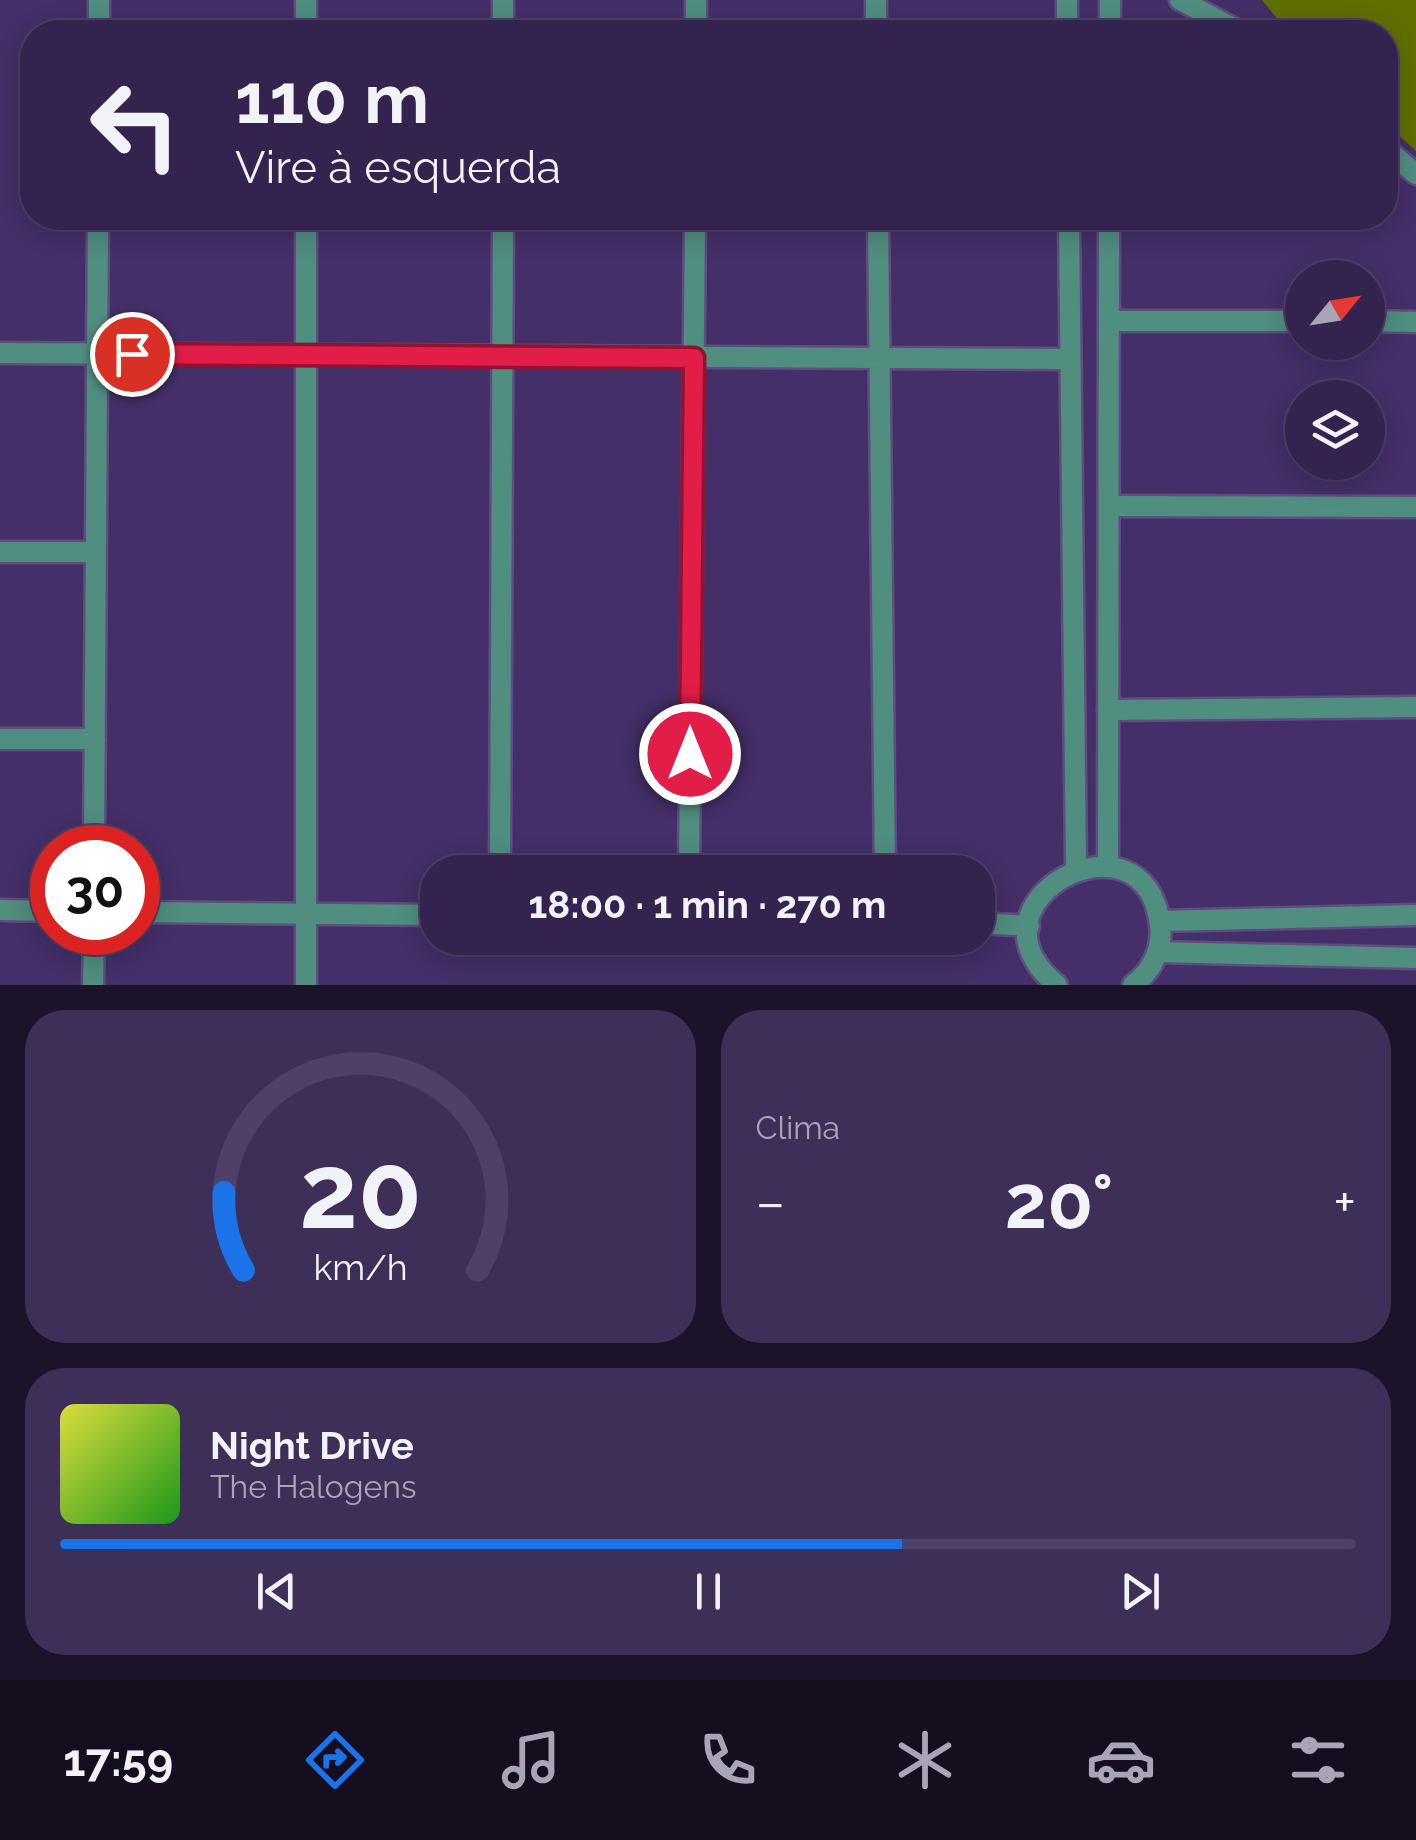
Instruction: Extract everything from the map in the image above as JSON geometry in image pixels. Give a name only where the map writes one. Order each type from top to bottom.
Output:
[{"type":"street","points":[[1180,0],[1219,20]]},
{"type":"street","points":[[94,825],[98,230]]},
{"type":"street","points":[[306,230],[306,985]]},
{"type":"street","points":[[500,855],[503,230]]},
{"type":"street","points":[[690,855],[695,230]]},
{"type":"street","points":[[878,230],[886,855]]},
{"type":"street","points":[[1069,230],[1076,868]]},
{"type":"street","points":[[1108,867],[1110,230]]},
{"type":"street","points":[[1109,320],[1285,321]]},
{"type":"street","points":[[1385,322],[1416,322]]},
{"type":"street","points":[[0,353],[1070,359]]},
{"type":"street","points":[[1109,506],[1416,506]]},
{"type":"street","points":[[0,552],[96,552]]},
{"type":"street","points":[[1108,710],[1416,707]]},
{"type":"street","points":[[0,740],[95,740]]},
{"type":"street","points":[[1055,984],[1034,958],[1032,911],[1049,884],[1076,868],[1108,867],[1123,872],[1147,892],[1160,921],[1158,952],[1133,985]]},
{"type":"street","points":[[0,910],[30,911]]},
{"type":"street","points":[[160,912],[420,915]]},
{"type":"street","points":[[1160,921],[1416,915]]},
{"type":"street","points":[[995,924],[1030,926]]},
{"type":"street","points":[[1158,952],[1416,958]]},
{"type":"street","points":[[94,955],[94,985]]},
{"type":"green space","points":[[1262,0],[1416,0],[1416,151],[1398,135],[1398,20],[1278,20]]},
{"type":"route","points":[[132,354],[694,358],[690,754]]}]
